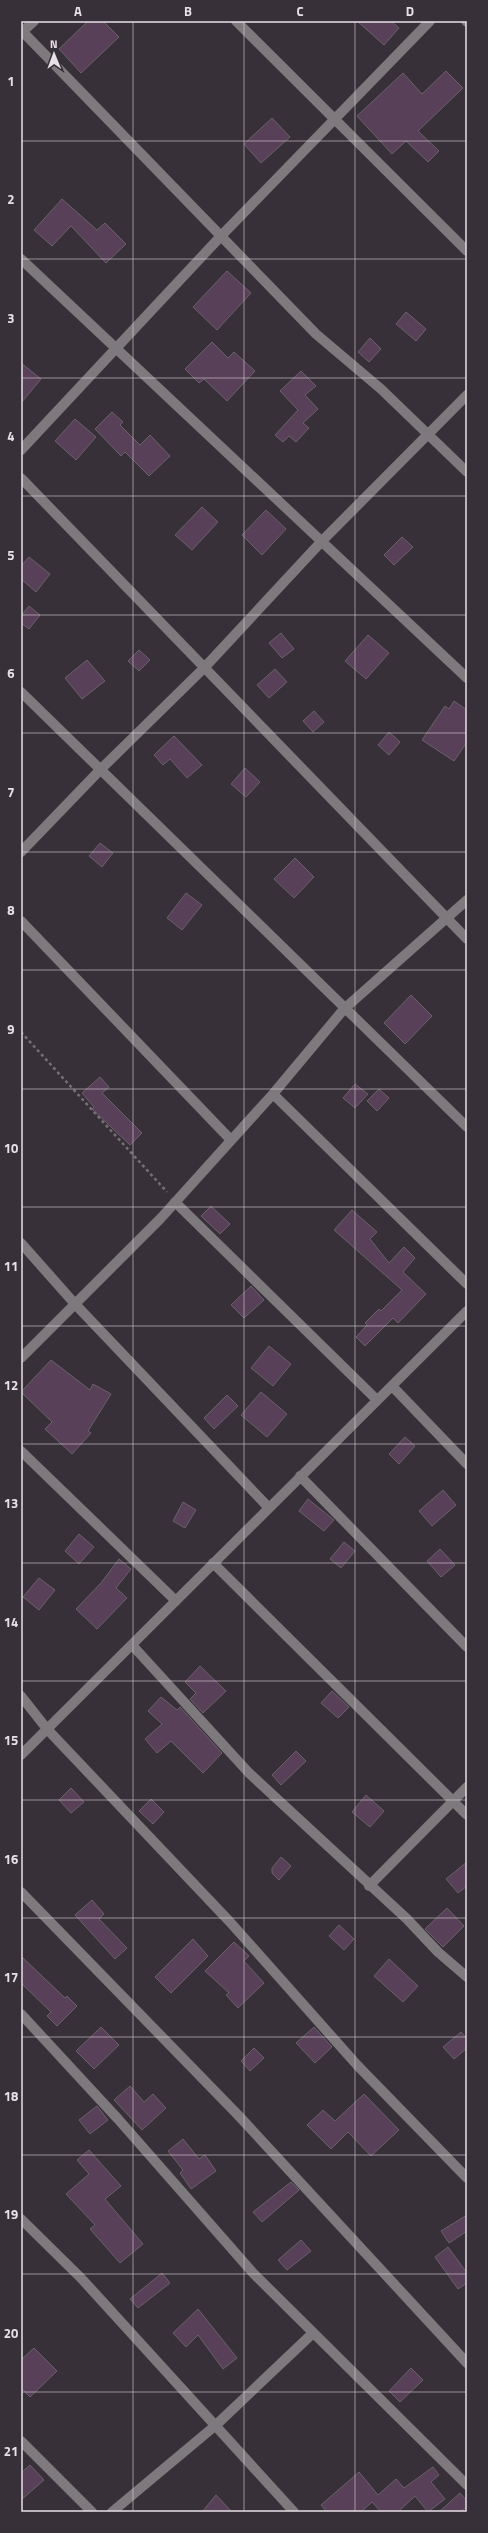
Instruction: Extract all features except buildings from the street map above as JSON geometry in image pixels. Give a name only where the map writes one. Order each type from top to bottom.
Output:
[{"type":"street","points":[[34,21],[22,32],[316,334],[381,389],[467,472]]},
{"type":"street","points":[[236,21],[467,251]]},
{"type":"street","points":[[21,450],[222,236],[430,21]]},
{"type":"street","points":[[21,259],[467,678]]},
{"type":"street","points":[[21,852],[101,769],[204,668],[322,541],[429,435],[467,395]]},
{"type":"street","points":[[21,478],[467,939]]},
{"type":"street","points":[[21,692],[344,1009],[467,1127]]},
{"type":"street","points":[[21,1358],[175,1202],[230,1139],[273,1094],[344,1009],[447,920],[467,900]]},
{"type":"street","points":[[21,921],[230,1139]]},
{"type":"street","points":[[273,1094],[467,1284]]},
{"type":"street","points":[[175,1202],[377,1400]]},
{"type":"street","points":[[21,1243],[75,1304],[269,1508]]},
{"type":"street","points":[[21,1755],[467,1311]]},
{"type":"street","points":[[392,1386],[467,1464]]},
{"type":"street","points":[[21,1451],[176,1601]]},
{"type":"street","points":[[300,1476],[467,1647]]},
{"type":"street","points":[[213,1563],[467,1815]]},
{"type":"street","points":[[132,1645],[250,1773],[369,1886],[407,1919],[438,1952],[467,1977]]},
{"type":"street","points":[[21,1696],[48,1728],[230,1922],[356,2065],[467,2178]]},
{"type":"street","points":[[369,1886],[467,1787]]},
{"type":"street","points":[[21,1892],[238,2115],[467,2363]]},
{"type":"street","points":[[21,2014],[118,2119],[253,2273],[312,2334],[467,2485]]},
{"type":"street","points":[[22,2222],[81,2278],[294,2512]]},
{"type":"street","points":[[112,2512],[216,2425],[312,2334]]},
{"type":"street","points":[[21,2441],[92,2512]]},
{"type":"path","points":[[21,1032],[175,1202]]}]
